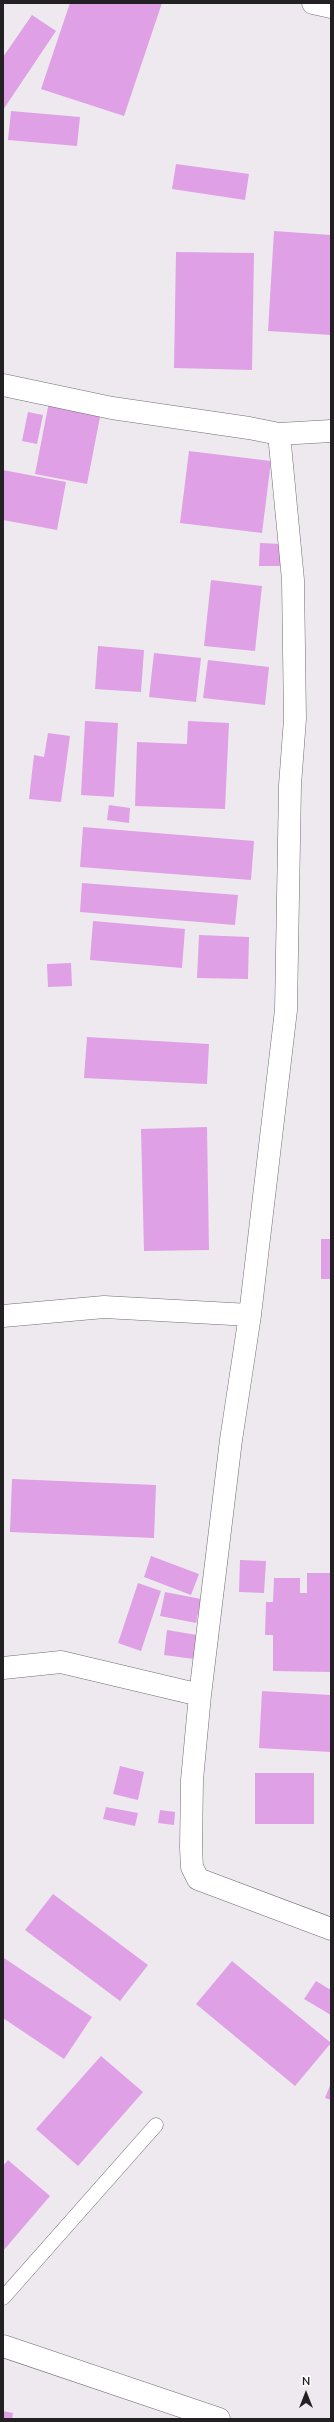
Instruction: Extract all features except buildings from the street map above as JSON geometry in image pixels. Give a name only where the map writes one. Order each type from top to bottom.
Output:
[{"type":"street","points":[[313,3],[331,7]]},
{"type":"street","points":[[3,385],[112,408],[249,428],[279,434],[331,431]]},
{"type":"street","points":[[279,434],[294,596],[294,720],[290,785],[286,1010],[250,1315],[231,1440],[211,1619],[200,1695],[192,1780],[191,1848],[192,1867],[198,1879],[331,1929]]},
{"type":"street","points":[[3,1316],[104,1307],[250,1315]]},
{"type":"street","points":[[3,1668],[61,1662],[200,1695]]},
{"type":"street","points":[[3,2346],[171,2411],[219,2419]]},
{"type":"lane","points":[[3,2298],[156,2125]]}]
